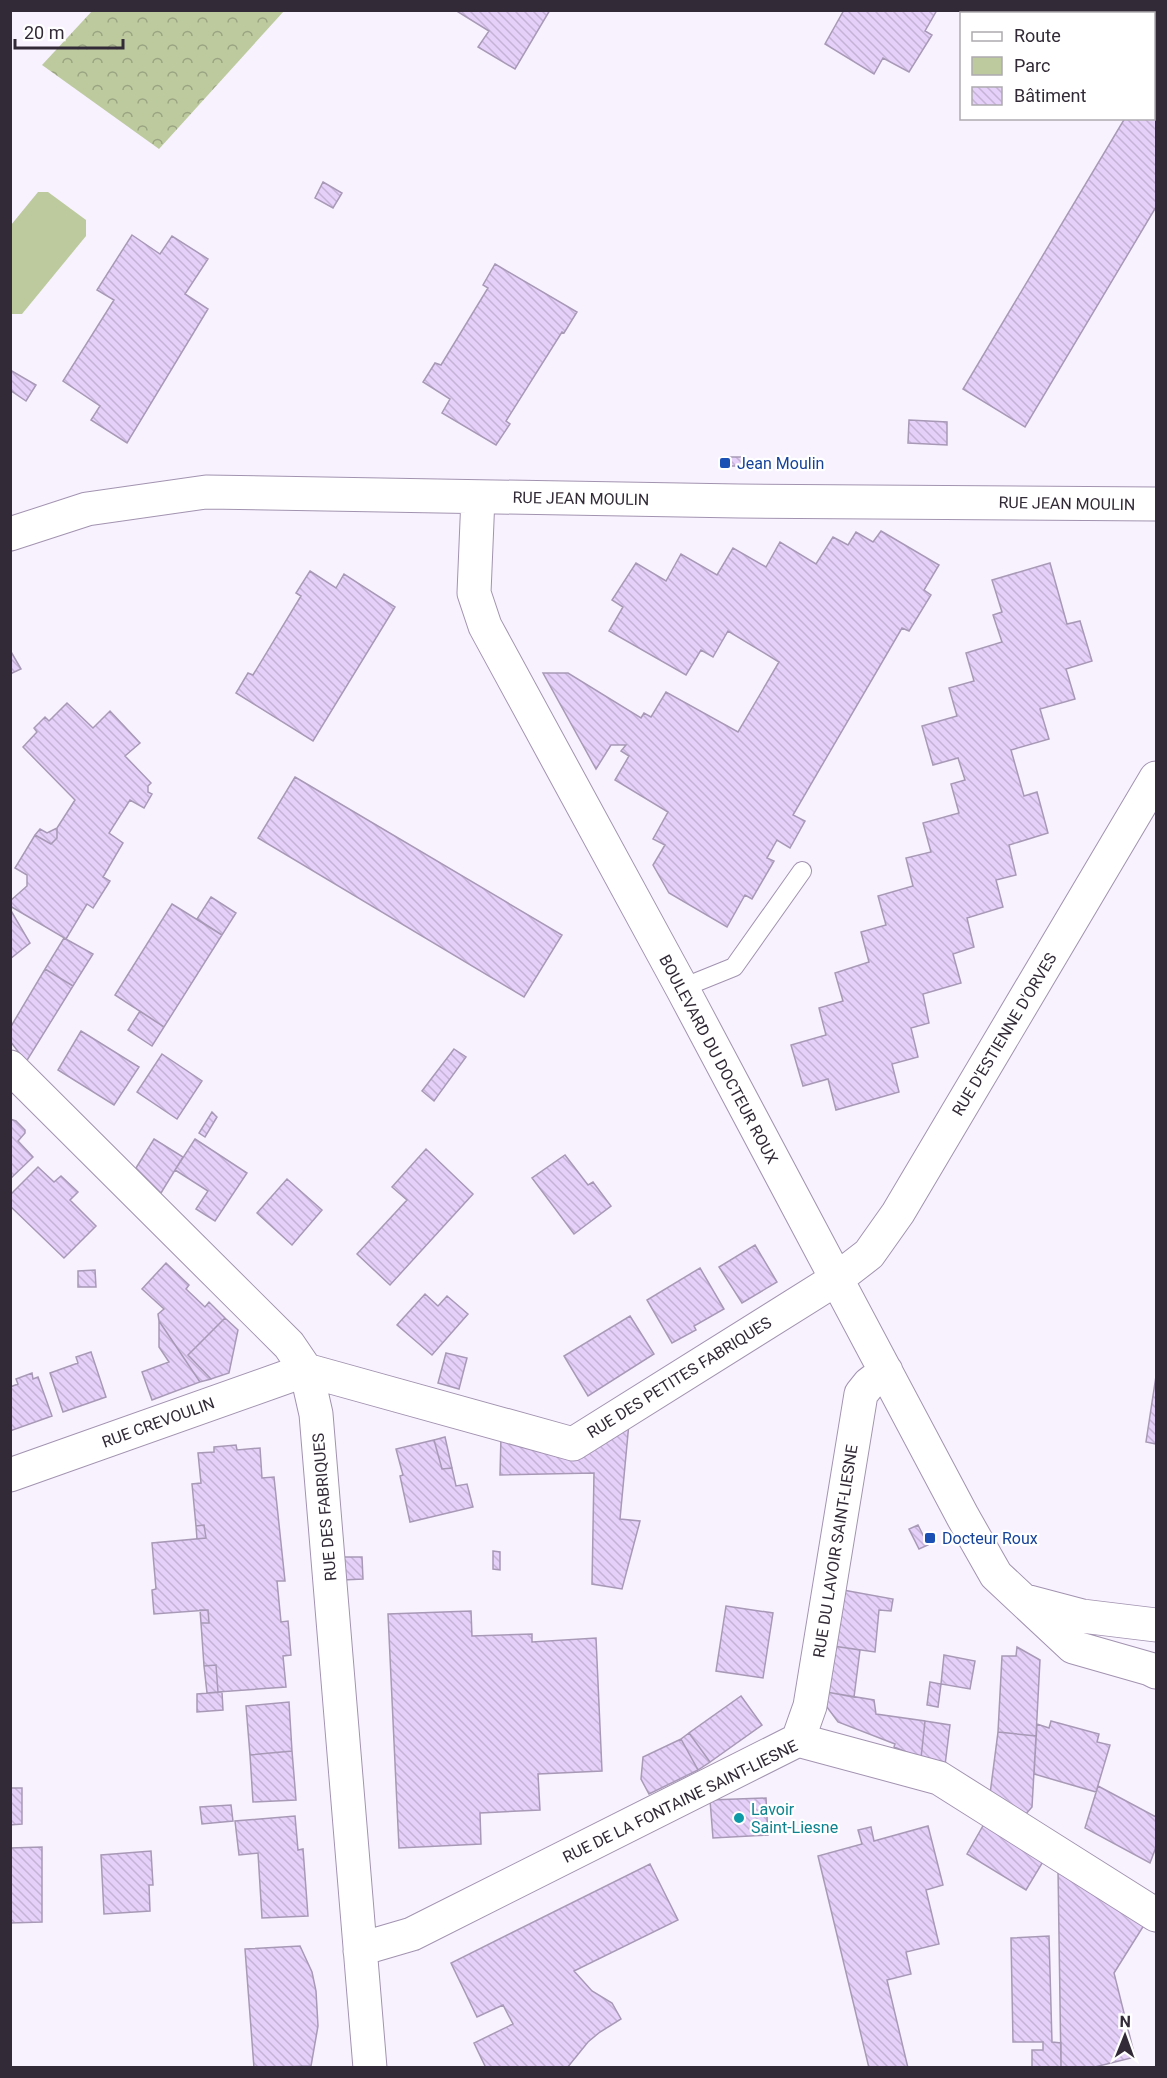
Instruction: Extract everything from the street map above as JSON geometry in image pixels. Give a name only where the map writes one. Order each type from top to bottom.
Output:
[{"type":"street","name":"RUE JEAN MOULIN","points":[[10,534],[87,509],[206,492],[1156,504]]},
{"type":"street","name":"BOULEVARD DU DOCTEUR ROUX","points":[[478,497],[474,593],[485,626],[682,988],[996,1575],[1073,1647],[1156,1672]]},
{"type":"street","name":"RUE D'ESTIENNE D'ORVES","points":[[838,1278],[868,1254],[898,1213],[1156,778]]},
{"type":"street","name":"RUE DES FABRIQUES","points":[[10,1068],[289,1345],[306,1370],[316,1414],[370,2067]]},
{"type":"street","name":"RUE DES PETITES FABRIQUES","points":[[306,1370],[573,1444],[838,1278]]},
{"type":"street","name":"RUE CREVOULIN","points":[[10,1475],[306,1370]]},
{"type":"street","name":"RUE DU LAVOIR SAINT-LIESNE","points":[[798,1740],[810,1706],[861,1394],[869,1384],[886,1371]]},
{"type":"street","name":"BOULEVARD DU DOCTEUR ROUX","points":[[1024,1601],[1082,1616],[1156,1625]]},
{"type":"street","name":"RUE DE LA FONTAINE SAINT-LIESNE","points":[[360,1952],[371,1946],[412,1934],[798,1740],[939,1778],[1156,1915]]},
{"type":"lane","points":[[682,988],[734,967],[802,871]]},
{"type":"green space","points":[[93,10],[284,11],[159,149],[42,65]]},
{"type":"green space","points":[[38,192],[48,192],[86,220],[86,236],[22,314],[11,314],[11,225]]},
{"type":"building","points":[[455,10],[550,10],[515,69],[478,47],[489,31]]},
{"type":"building","points":[[844,10],[937,10],[925,31],[932,35],[909,72],[883,58],[874,74],[825,44]]},
{"type":"building","points":[[1156,67],[1156,207],[1025,427],[963,389],[1124,120],[1155,120]]},
{"type":"building","points":[[323,182],[342,193],[333,208],[315,198]]},
{"type":"building","points":[[132,235],[160,254],[172,236],[208,259],[185,294],[208,309],[127,443],[91,420],[100,406],[63,381],[114,300],[97,290]]},
{"type":"building","points":[[495,264],[577,312],[506,421],[510,424],[496,445],[442,413],[450,399],[423,382],[435,363],[441,365],[488,288],[483,285]]},
{"type":"building","points":[[10,370],[36,385],[26,401],[10,390]]},
{"type":"building","points":[[909,420],[947,422],[947,445],[908,443]]},
{"type":"building","points":[[721,457],[744,457],[743,466],[721,466]]},
{"type":"building","points":[[881,531],[939,565],[924,590],[931,595],[909,631],[902,628],[793,815],[805,821],[790,848],[777,840],[767,858],[774,861],[752,899],[745,895],[727,927],[669,893],[653,865],[665,845],[653,839],[668,812],[615,780],[629,756],[621,751],[626,745],[611,745],[596,769],[543,673],[568,673],[641,718],[644,713],[651,717],[666,692],[738,732],[779,662],[728,631],[713,657],[701,650],[686,675],[609,631],[623,607],[612,600],[636,563],[666,581],[681,554],[717,575],[733,548],[766,567],[780,542],[816,564],[833,537],[848,545],[856,532],[873,542]]},
{"type":"building","points":[[1050,563],[1067,624],[1080,621],[1092,661],[1066,669],[1075,699],[1040,709],[1049,739],[1011,750],[1024,796],[1037,792],[1048,833],[1009,845],[1016,875],[996,880],[1003,907],[967,918],[974,947],[953,954],[961,983],[923,994],[929,1023],[911,1028],[918,1057],[892,1064],[899,1092],[836,1110],[828,1079],[803,1086],[791,1045],[826,1035],[819,1008],[843,1001],[835,973],[869,962],[861,932],[886,925],[878,896],[913,886],[906,858],[931,852],[923,823],[959,813],[951,784],[965,780],[958,758],[933,765],[922,726],[957,716],[949,688],[974,681],[966,653],[1002,642],[993,615],[1002,612],[992,580]]},
{"type":"building","points":[[310,571],[336,588],[344,574],[395,607],[313,741],[236,693],[248,673],[253,675],[301,596],[296,593]]},
{"type":"building","points":[[10,650],[21,669],[10,674]]},
{"type":"building","points":[[67,703],[93,728],[110,711],[140,743],[125,756],[151,783],[148,786],[148,792],[152,794],[144,808],[130,800],[109,833],[123,843],[103,877],[110,881],[93,908],[87,904],[66,939],[10,906],[10,901],[27,886],[27,875],[15,868],[35,835],[51,844],[57,838],[57,828],[75,800],[23,747],[37,732],[34,728],[45,717],[49,721]]},
{"type":"building","points":[[295,777],[562,935],[524,997],[258,838]]},
{"type":"building","points":[[57,828],[57,838],[51,844],[35,835],[40,829],[47,833]]},
{"type":"building","points":[[211,897],[236,913],[222,935],[197,919]]},
{"type":"building","points":[[172,904],[222,935],[164,1027],[115,995]]},
{"type":"building","points":[[10,909],[30,943],[10,959]]},
{"type":"building","points":[[64,938],[93,954],[73,986],[45,969]]},
{"type":"building","points":[[45,969],[73,986],[26,1062],[10,1041],[10,1028]]},
{"type":"building","points":[[140,1011],[164,1027],[152,1046],[128,1030]]},
{"type":"building","points":[[81,1031],[139,1067],[114,1105],[58,1070]]},
{"type":"building","points":[[454,1049],[466,1057],[434,1101],[422,1091]]},
{"type":"building","points":[[162,1054],[202,1081],[177,1119],[137,1092]]},
{"type":"building","points":[[212,1112],[217,1117],[205,1137],[199,1133]]},
{"type":"building","points":[[10,1119],[16,1121],[25,1130],[18,1141],[33,1157],[10,1179]]},
{"type":"building","points":[[154,1139],[183,1157],[161,1193],[136,1168]]},
{"type":"building","points":[[195,1139],[247,1173],[215,1221],[196,1209],[208,1191],[175,1170]]},
{"type":"building","points":[[426,1149],[473,1194],[390,1285],[357,1254],[407,1200],[392,1187]]},
{"type":"building","points":[[565,1155],[588,1185],[593,1182],[611,1206],[574,1234],[532,1178]]},
{"type":"building","points":[[38,1167],[54,1182],[61,1176],[78,1192],[70,1200],[96,1226],[64,1258],[10,1206],[10,1195]]},
{"type":"building","points":[[287,1179],[322,1210],[292,1245],[257,1213]]},
{"type":"building","points":[[755,1245],[777,1282],[742,1303],[719,1267]]},
{"type":"building","points":[[166,1263],[189,1285],[186,1289],[205,1307],[209,1302],[225,1318],[188,1355],[211,1379],[200,1382],[159,1321],[158,1314],[164,1309],[142,1289]]},
{"type":"building","points":[[700,1268],[724,1309],[694,1326],[696,1330],[672,1343],[647,1300]]},
{"type":"building","points":[[95,1270],[96,1287],[78,1287],[78,1271]]},
{"type":"building","points":[[425,1294],[438,1306],[447,1296],[468,1314],[432,1355],[397,1325]]},
{"type":"building","points":[[630,1316],[654,1354],[588,1396],[564,1356]]},
{"type":"building","points":[[225,1318],[238,1330],[229,1373],[211,1379],[188,1355]]},
{"type":"building","points":[[159,1321],[200,1382],[152,1400],[142,1372],[169,1362],[159,1347]]},
{"type":"building","points":[[91,1352],[106,1397],[63,1412],[50,1373],[78,1363],[76,1357]]},
{"type":"building","points":[[446,1353],[467,1358],[459,1389],[438,1383]]},
{"type":"building","points":[[32,1373],[33,1379],[38,1377],[52,1416],[10,1431],[10,1387],[18,1384],[16,1379]]},
{"type":"building","points":[[1156,1376],[1156,1444],[1146,1442]]},
{"type":"building","points":[[629,1423],[620,1519],[640,1521],[622,1589],[592,1584],[594,1473],[500,1475],[501,1436]]},
{"type":"building","points":[[445,1437],[452,1468],[442,1469],[434,1440]]},
{"type":"building","points":[[434,1440],[442,1469],[452,1468],[456,1486],[467,1484],[473,1507],[410,1522],[400,1476],[403,1475],[396,1449]]},
{"type":"building","points":[[236,1445],[237,1450],[260,1448],[262,1478],[274,1477],[285,1581],[277,1581],[281,1622],[288,1621],[291,1655],[283,1656],[286,1687],[218,1692],[216,1665],[204,1666],[201,1623],[209,1623],[208,1610],[154,1614],[152,1590],[156,1589],[152,1543],[206,1538],[204,1525],[196,1526],[192,1484],[201,1483],[198,1453],[214,1452],[214,1447]]},
{"type":"building","points":[[204,1525],[206,1538],[197,1539],[196,1526]]},
{"type":"building","points":[[918,1525],[928,1545],[919,1549],[909,1529]]},
{"type":"building","points":[[493,1551],[500,1552],[500,1570],[493,1569]]},
{"type":"building","points":[[341,1557],[362,1557],[363,1579],[343,1580]]},
{"type":"building","points":[[843,1590],[893,1599],[891,1611],[879,1610],[875,1652],[833,1646]]},
{"type":"building","points":[[726,1606],[773,1613],[763,1678],[716,1671]]},
{"type":"building","points":[[200,1610],[208,1610],[209,1623],[201,1623]]},
{"type":"building","points":[[471,1611],[472,1636],[532,1634],[532,1642],[596,1638],[602,1771],[538,1774],[540,1810],[480,1813],[481,1844],[399,1848],[388,1614]]},
{"type":"building","points":[[833,1646],[860,1650],[854,1697],[826,1692]]},
{"type":"building","points":[[1017,1647],[1040,1660],[1036,1736],[998,1732],[1002,1656],[1016,1656]]},
{"type":"building","points":[[944,1655],[975,1661],[970,1689],[941,1684]]},
{"type":"building","points":[[216,1665],[218,1692],[207,1693],[204,1666]]},
{"type":"building","points":[[930,1682],[941,1684],[938,1707],[927,1705]]},
{"type":"building","points":[[222,1692],[223,1710],[197,1712],[197,1694]]},
{"type":"building","points":[[826,1692],[874,1700],[876,1714],[925,1721],[921,1758],[894,1747],[895,1744],[838,1722],[824,1703]]},
{"type":"building","points":[[741,1696],[762,1725],[710,1762],[689,1733]]},
{"type":"building","points":[[289,1702],[292,1751],[250,1755],[246,1706]]},
{"type":"building","points":[[925,1721],[950,1725],[945,1765],[921,1758]]},
{"type":"building","points":[[1051,1721],[1099,1734],[1097,1742],[1110,1745],[1096,1792],[1034,1774],[1037,1724],[1049,1728]]},
{"type":"building","points":[[998,1732],[1036,1736],[1032,1807],[1025,1815],[990,1794]]},
{"type":"building","points":[[689,1733],[710,1762],[698,1770],[681,1739]]},
{"type":"building","points":[[681,1739],[698,1770],[649,1794],[641,1779],[643,1757]]},
{"type":"building","points":[[292,1751],[296,1800],[253,1802],[250,1755]]},
{"type":"building","points":[[1098,1786],[1156,1817],[1156,1847],[1150,1863],[1085,1828]]},
{"type":"building","points":[[10,1788],[22,1788],[22,1824],[10,1825]]},
{"type":"building","name":"Lavoir Saint-Liesne","points":[[766,1798],[768,1835],[713,1838],[710,1800]]},
{"type":"building","points":[[231,1805],[233,1821],[202,1824],[200,1807]]},
{"type":"building","points":[[295,1816],[298,1850],[303,1849],[308,1916],[262,1918],[258,1853],[239,1855],[235,1821]]},
{"type":"building","points":[[984,1824],[1044,1860],[1026,1890],[967,1854]]},
{"type":"building","points":[[928,1826],[943,1885],[926,1890],[939,1944],[906,1952],[911,1974],[887,1980],[908,2068],[869,2068],[818,1856],[862,1844],[858,1830],[871,1827],[874,1841]]},
{"type":"building","points":[[42,1847],[42,1922],[10,1923],[10,1848]]},
{"type":"building","points":[[151,1851],[153,1885],[149,1885],[150,1911],[104,1914],[101,1855]]},
{"type":"building","points":[[650,1864],[678,1920],[574,1971],[592,1991],[612,2003],[621,2019],[588,2042],[567,2068],[486,2068],[474,2043],[513,2024],[503,2005],[477,2017],[451,1963]]},
{"type":"building","points":[[1058,1869],[1146,1922],[1114,1973],[1135,2057],[1091,2068],[1061,2068]]},
{"type":"building","points":[[1049,1936],[1052,2042],[1061,2043],[1061,2068],[1032,2068],[1032,2050],[1043,2050],[1043,2042],[1013,2042],[1011,1938]]},
{"type":"building","points":[[300,1946],[312,1972],[316,1991],[318,2026],[311,2066],[254,2068],[245,1949]]},
{"type":"place","name":"Jean Moulin","points":[[725,463]]},
{"type":"place","name":"Docteur Roux","points":[[930,1538]]},
{"type":"place","name":"Lavoir Saint-Liesne","points":[[739,1818]]}]
